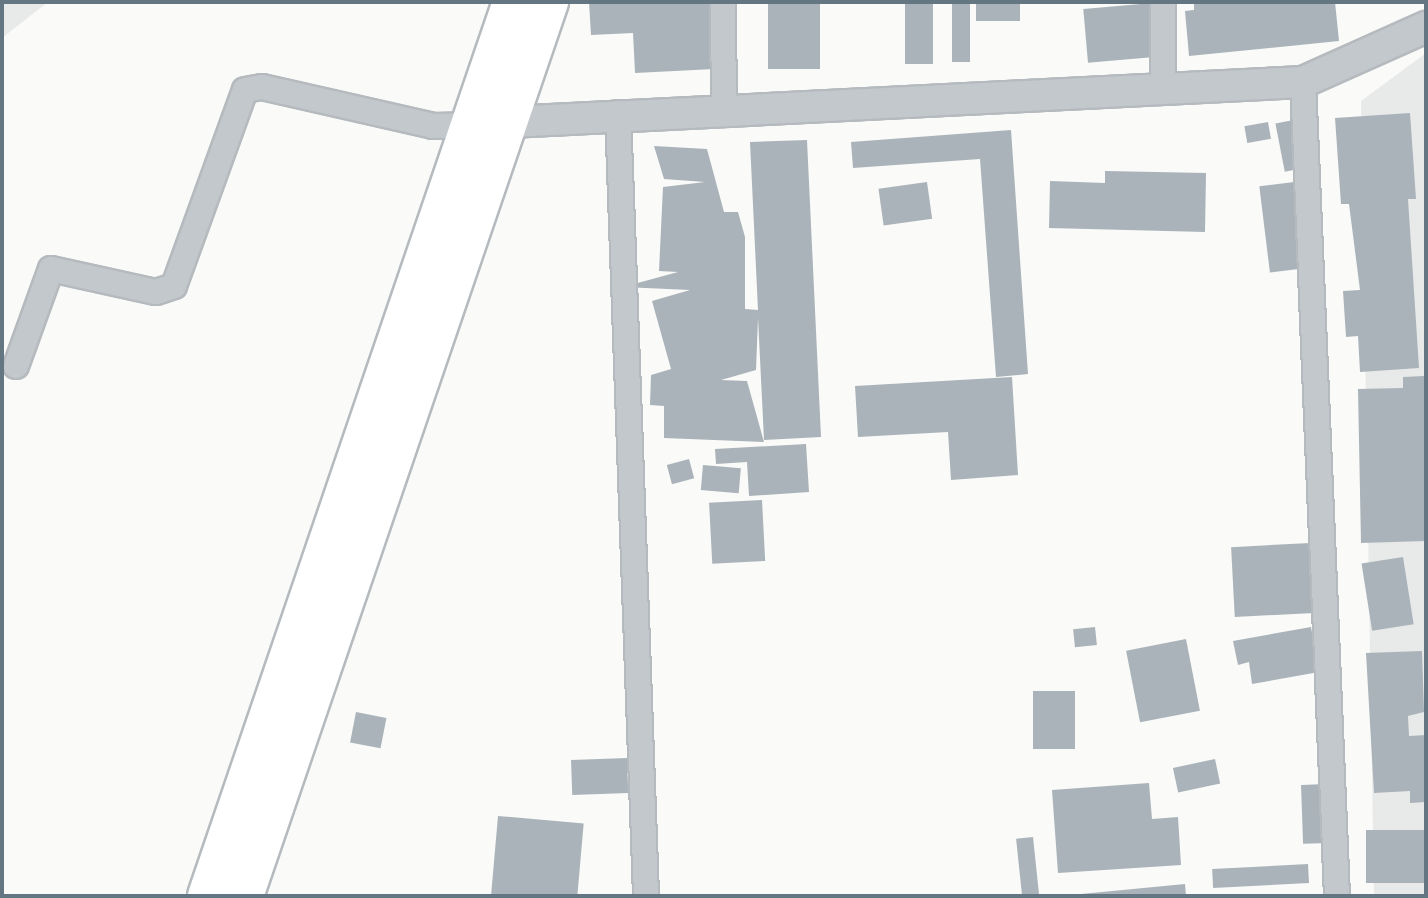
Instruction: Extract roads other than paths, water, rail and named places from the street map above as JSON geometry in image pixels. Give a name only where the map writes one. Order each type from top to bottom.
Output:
[{"type":"main road","points":[[490,123],[512,2]]},
{"type":"main road","points":[[207,896],[277,744],[490,123],[549,2]]},
{"type":"main road","points":[[244,896],[277,744]]},
{"type":"street","points":[[723,2],[724,108]]},
{"type":"street","points":[[1163,2],[1163,89]]},
{"type":"street","points":[[16,366],[51,269],[156,292],[174,286],[245,90],[262,88],[433,126],[618,113],[1303,82],[1426,27]]},
{"type":"street","points":[[1303,82],[1337,896]]},
{"type":"street","points":[[618,113],[646,896]]}]
